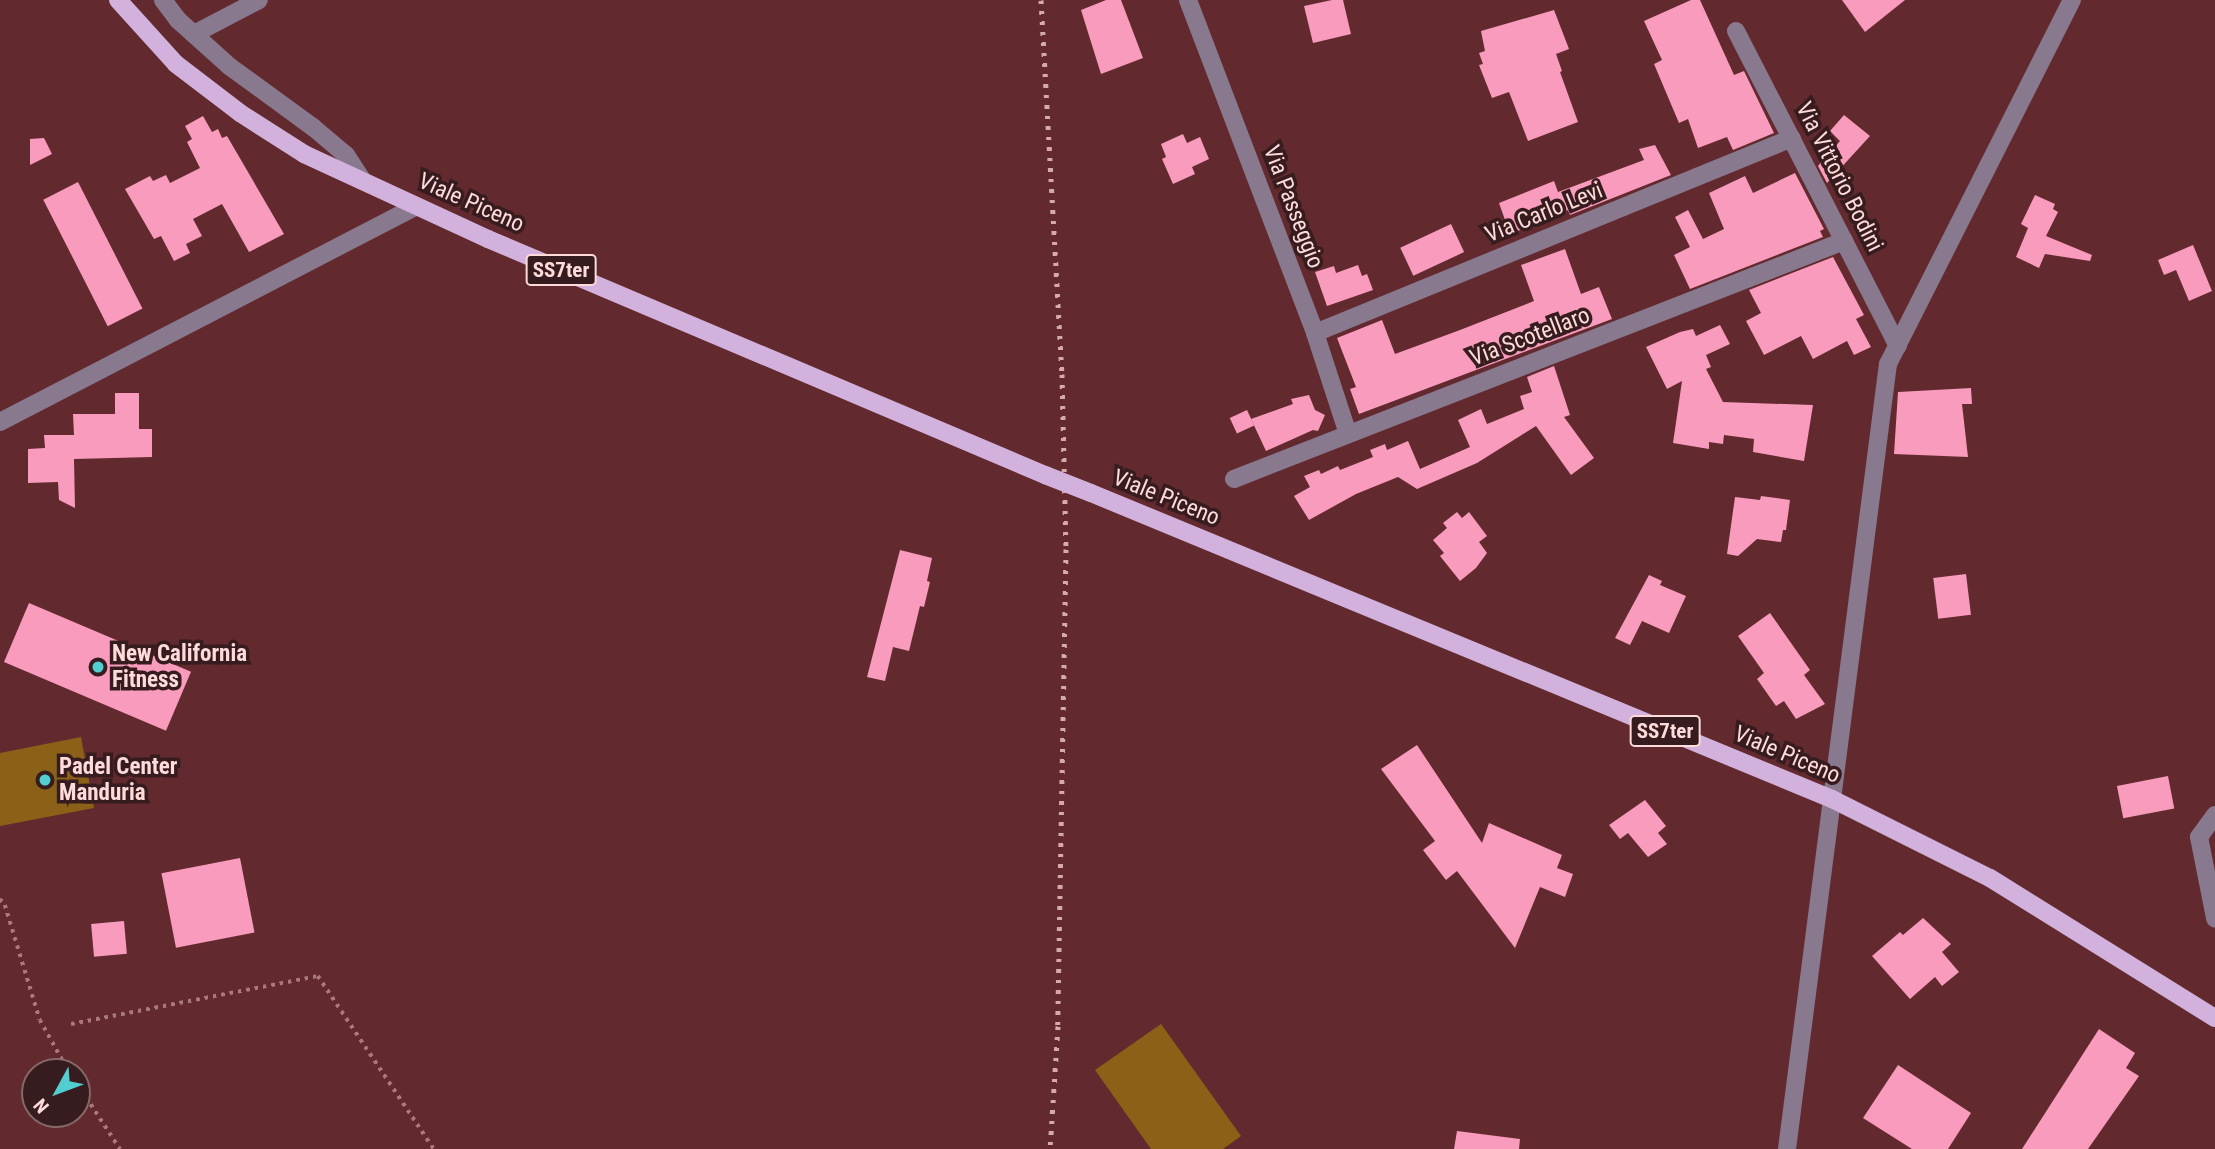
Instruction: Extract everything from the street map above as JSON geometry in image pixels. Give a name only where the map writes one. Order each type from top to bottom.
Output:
[{"type":"main road","name":"Viale Piceno","points":[[118,0],[176,64],[240,113],[304,154],[416,206],[1045,475],[1832,799],[1990,878],[2215,1018]]},
{"type":"street","points":[[163,0],[194,34],[229,66],[346,155],[363,181]]},
{"type":"street","points":[[194,34],[259,0]]},
{"type":"street","name":"Via Passeggio","points":[[1188,0],[1315,333],[1348,434]]},
{"type":"street","points":[[1787,1149],[1888,364],[2072,0]]},
{"type":"street","name":"Via Vittorio Bodini","points":[[1736,31],[1898,346]]},
{"type":"street","name":"Via Carlo Levi","points":[[1315,333],[1792,138]]},
{"type":"street","points":[[0,422],[416,206]]},
{"type":"street","name":"Via Scotellaro","points":[[1234,479],[1844,242]]},
{"type":"street","points":[[2215,815],[2199,837],[2215,918]]},
{"type":"path","points":[[0,899],[5,905],[40,1020],[61,1058]]},
{"type":"path","points":[[71,1024],[318,976],[434,1149]]},
{"type":"path","points":[[91,1104],[120,1149]]},
{"type":"shaded area","name":"Padel Center Manduria","points":[[81,737],[94,808],[0,826],[0,753]]},
{"type":"shaded area","points":[[1161,1024],[1241,1136],[1223,1149],[1151,1149],[1095,1070]]},
{"type":"building","points":[[1106,0],[1121,0],[1143,58],[1101,74],[1081,10]]},
{"type":"building","points":[[1343,0],[1351,34],[1313,43],[1304,6]]},
{"type":"building","points":[[1691,0],[1700,0],[1734,75],[1744,71],[1774,133],[1733,150],[1727,137],[1698,148],[1688,119],[1679,123],[1654,64],[1662,60],[1644,21]]},
{"type":"building","points":[[1842,0],[1905,0],[1865,32]]},
{"type":"building","points":[[1554,10],[1569,49],[1556,54],[1578,122],[1528,141],[1509,92],[1492,98],[1479,65],[1483,64],[1479,53],[1485,51],[1481,31]]},
{"type":"building","points":[[1844,115],[1870,136],[1827,183],[1818,166],[1840,141],[1830,131]]},
{"type":"building","points":[[203,116],[212,132],[218,129],[222,138],[227,136],[284,234],[249,252],[222,204],[193,219],[202,236],[186,244],[190,253],[174,261],[161,236],[154,239],[125,189],[150,176],[153,181],[166,175],[170,183],[200,168],[187,142],[192,139],[185,126]]},
{"type":"building","points":[[1183,134],[1187,143],[1200,137],[1209,159],[1192,167],[1195,174],[1173,184],[1162,159],[1166,157],[1161,144]]},
{"type":"building","points":[[44,138],[52,154],[30,165],[30,139]]},
{"type":"building","points":[[1655,145],[1671,175],[1570,215],[1568,210],[1510,234],[1499,203],[1554,181],[1558,192],[1644,160],[1639,149]]},
{"type":"building","points":[[1795,173],[1824,229],[1820,231],[1823,237],[1690,289],[1674,255],[1690,247],[1675,217],[1688,210],[1703,239],[1724,229],[1709,193],[1745,176],[1753,193]]},
{"type":"building","points":[[78,182],[142,309],[108,326],[43,200]]},
{"type":"building","points":[[2035,195],[2055,204],[2053,209],[2058,212],[2046,236],[2092,255],[2090,261],[2045,254],[2039,268],[2016,257],[2028,228],[2021,224]]},
{"type":"building","points":[[1451,224],[1464,252],[1413,276],[1400,248]]},
{"type":"building","points":[[2193,245],[2212,291],[2189,301],[2176,270],[2164,275],[2158,260]]},
{"type":"building","points":[[1565,249],[1581,294],[1599,287],[1612,319],[1359,414],[1350,389],[1356,387],[1337,338],[1382,320],[1395,354],[1460,330],[1534,301],[1521,265]]},
{"type":"building","points":[[1833,257],[1864,315],[1856,319],[1871,347],[1854,355],[1847,341],[1813,359],[1801,336],[1764,355],[1746,321],[1761,313],[1749,290]]},
{"type":"building","points":[[1358,265],[1362,276],[1367,274],[1373,290],[1327,306],[1315,272],[1334,266],[1336,273]]},
{"type":"building","points":[[1720,325],[1730,344],[1706,355],[1711,367],[1706,369],[1723,402],[1813,405],[1804,461],[1753,452],[1754,439],[1724,435],[1723,444],[1709,442],[1709,449],[1673,443],[1682,381],[1667,389],[1646,347],[1680,332],[1693,329],[1696,336]]},
{"type":"building","points":[[1554,366],[1570,415],[1564,417],[1594,458],[1571,475],[1536,426],[1477,463],[1417,489],[1398,477],[1356,494],[1309,520],[1294,496],[1310,487],[1304,476],[1319,470],[1321,474],[1338,466],[1340,470],[1373,457],[1370,450],[1385,444],[1387,450],[1408,441],[1420,469],[1470,447],[1458,420],[1481,409],[1487,424],[1524,409],[1520,396],[1532,392],[1527,377]]},
{"type":"building","points":[[1971,388],[1972,404],[1962,404],[1968,457],[1894,454],[1898,392]]},
{"type":"building","points":[[115,393],[139,393],[139,429],[152,429],[152,457],[74,459],[75,508],[59,500],[58,482],[28,483],[28,449],[45,448],[44,435],[74,435],[73,414],[115,414]]},
{"type":"building","points":[[1309,395],[1315,410],[1325,415],[1318,431],[1313,430],[1266,451],[1251,419],[1293,404],[1291,399]]},
{"type":"building","points":[[1247,410],[1254,425],[1237,433],[1230,418]]},
{"type":"building","points":[[1761,496],[1790,500],[1786,530],[1783,530],[1781,542],[1757,539],[1738,556],[1727,554],[1735,497],[1760,500]]},
{"type":"building","points":[[1457,512],[1462,518],[1469,512],[1487,536],[1479,542],[1487,553],[1476,568],[1460,581],[1440,556],[1444,553],[1433,540],[1447,528],[1443,523]]},
{"type":"building","points":[[900,550],[932,558],[927,581],[930,582],[924,607],[920,606],[909,651],[893,647],[885,681],[867,677]]},
{"type":"building","points":[[1966,574],[1971,615],[1938,619],[1933,578]]},
{"type":"building","points":[[1649,575],[1662,581],[1660,585],[1686,596],[1669,633],[1642,621],[1630,645],[1615,638]]},
{"type":"building","name":"New California Fitness","points":[[29,603],[191,672],[166,731],[4,662]]},
{"type":"building","points":[[1770,613],[1810,670],[1804,675],[1825,704],[1796,719],[1784,701],[1776,706],[1757,679],[1764,673],[1738,636]]},
{"type":"building","points":[[1417,745],[1482,843],[1489,823],[1562,855],[1557,868],[1573,874],[1565,897],[1540,887],[1515,948],[1457,871],[1446,880],[1423,850],[1435,841],[1381,769]]},
{"type":"building","points":[[2168,776],[2174,808],[2123,818],[2117,786]]},
{"type":"building","points":[[1645,800],[1666,826],[1658,833],[1667,844],[1648,857],[1628,833],[1620,839],[1609,825]]},
{"type":"building","points":[[240,858],[255,933],[176,948],[161,873]]},
{"type":"building","points":[[1923,918],[1951,944],[1942,952],[1959,972],[1942,986],[1935,977],[1910,999],[1872,956],[1900,932],[1903,935]]},
{"type":"building","points":[[124,921],[127,954],[94,957],[91,924]]},
{"type":"building","points":[[2099,1029],[2135,1053],[2126,1068],[2139,1076],[2088,1149],[2022,1149]]},
{"type":"building","points":[[1898,1065],[1971,1113],[1948,1149],[1912,1149],[1863,1118]]},
{"type":"building","points":[[1457,1131],[1520,1139],[1519,1149],[1454,1149]]},
{"type":"railway","points":[[1041,0],[1062,374],[1066,549],[1058,1026],[1050,1149]]},
{"type":"place","name":"New California Fitness","points":[[98,667]]},
{"type":"place","name":"Padel Center Manduria","points":[[45,780]]}]
